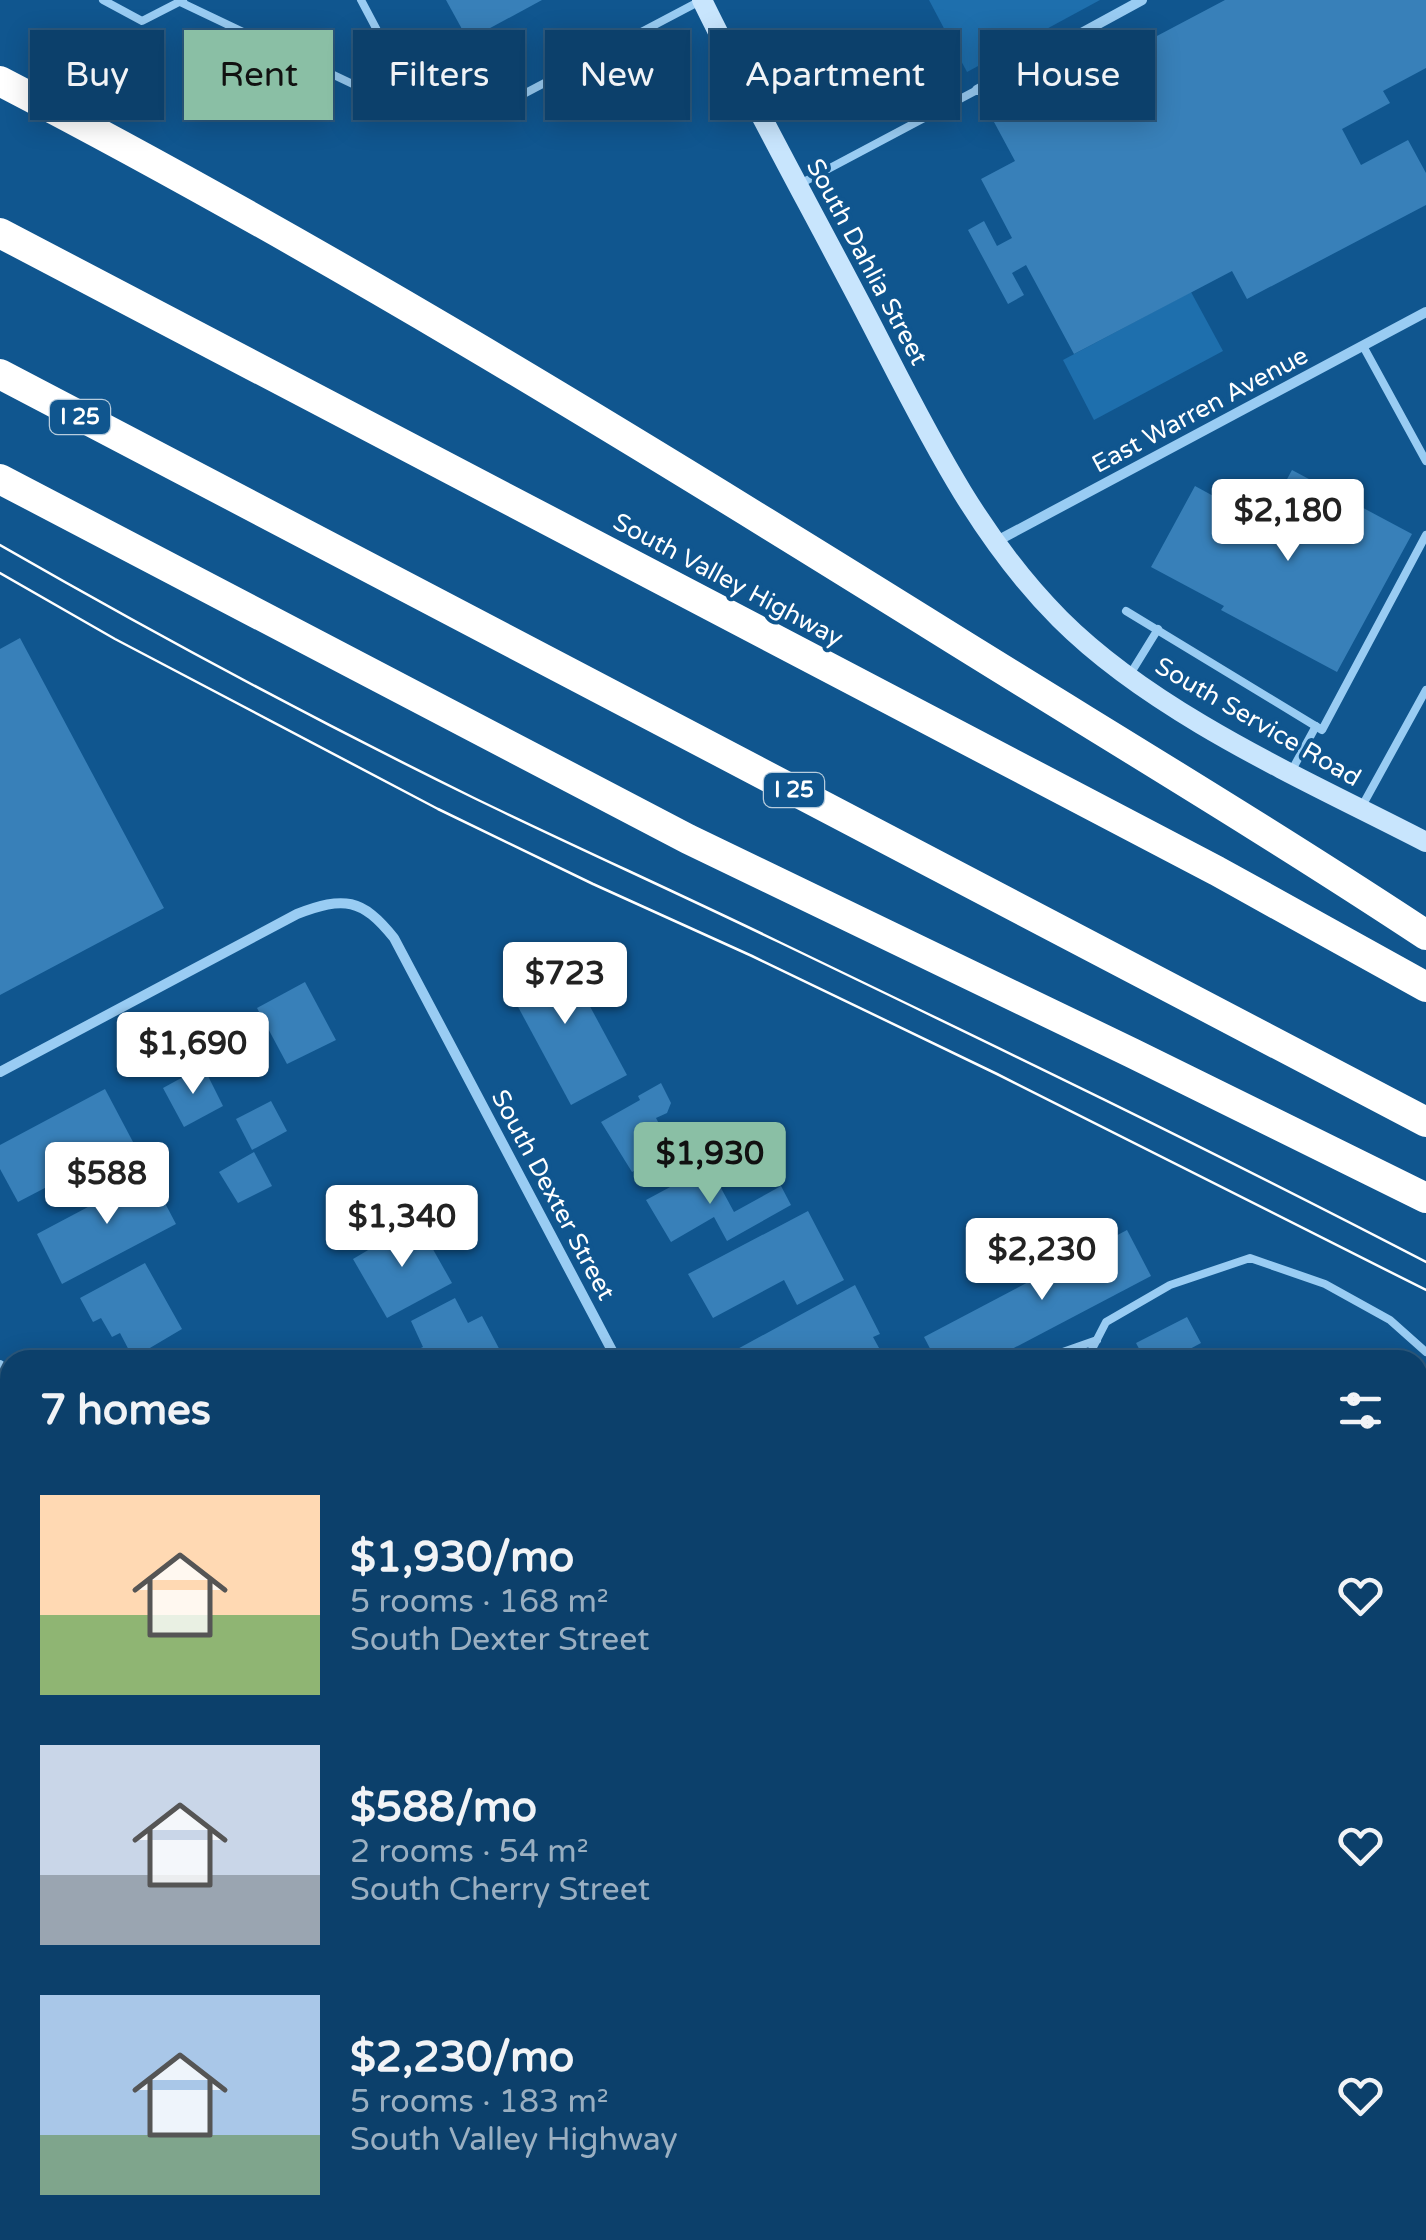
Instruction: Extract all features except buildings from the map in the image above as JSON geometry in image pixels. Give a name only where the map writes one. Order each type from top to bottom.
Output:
[{"type":"highway","points":[[0,81],[138,153],[507,366],[1426,935]]},
{"type":"highway","name":"South Valley Highway","points":[[0,232],[1199,862],[1426,987]]},
{"type":"highway","name":"I 25","points":[[0,374],[1426,1122]]},
{"type":"highway","points":[[0,480],[688,840],[1426,1198]]},
{"type":"street","name":"South Dahlia Street","points":[[702,0],[932,438],[994,543]]},
{"type":"street","points":[[977,90],[1142,0]]},
{"type":"street","name":"East Warren Avenue","points":[[994,543],[1426,312]]},
{"type":"street","name":"South Service Road","points":[[994,543],[1060,619],[1128,676],[1221,735],[1426,842]]},
{"type":"street","name":"South Dexter Street","points":[[0,1072],[297,914],[328,902],[352,904],[377,917],[394,938],[613,1350]]},
{"type":"lane","points":[[104,0],[142,21],[182,1],[353,84]]},
{"type":"lane","points":[[361,0],[377,30]]},
{"type":"lane","points":[[525,94],[702,0]]},
{"type":"lane","points":[[798,185],[977,90]]},
{"type":"lane","points":[[1363,346],[1426,461]]},
{"type":"lane","points":[[1126,611],[1322,730],[1426,535]]},
{"type":"lane","points":[[1128,676],[1158,629]]},
{"type":"lane","points":[[1361,808],[1426,690]]},
{"type":"lane","points":[[1291,772],[1316,726]]},
{"type":"lane","points":[[1091,1350],[1106,1322],[1170,1285],[1250,1258],[1325,1284],[1390,1320],[1424,1350]]},
{"type":"lane","points":[[1068,1350],[1096,1340]]},
{"type":"shaded area","points":[[929,0],[1100,0],[1045,30],[980,30],[980,65],[967,72],[960,59],[960,30],[945,30]]},
{"type":"shaded area","points":[[1191,292],[1223,351],[1094,420],[1063,360]]},
{"type":"tram line","points":[[0,545],[235,675],[414,768],[1022,1060],[1426,1262]]},
{"type":"tram line","points":[[0,573],[115,639],[438,809],[997,1074],[1426,1290]]}]
